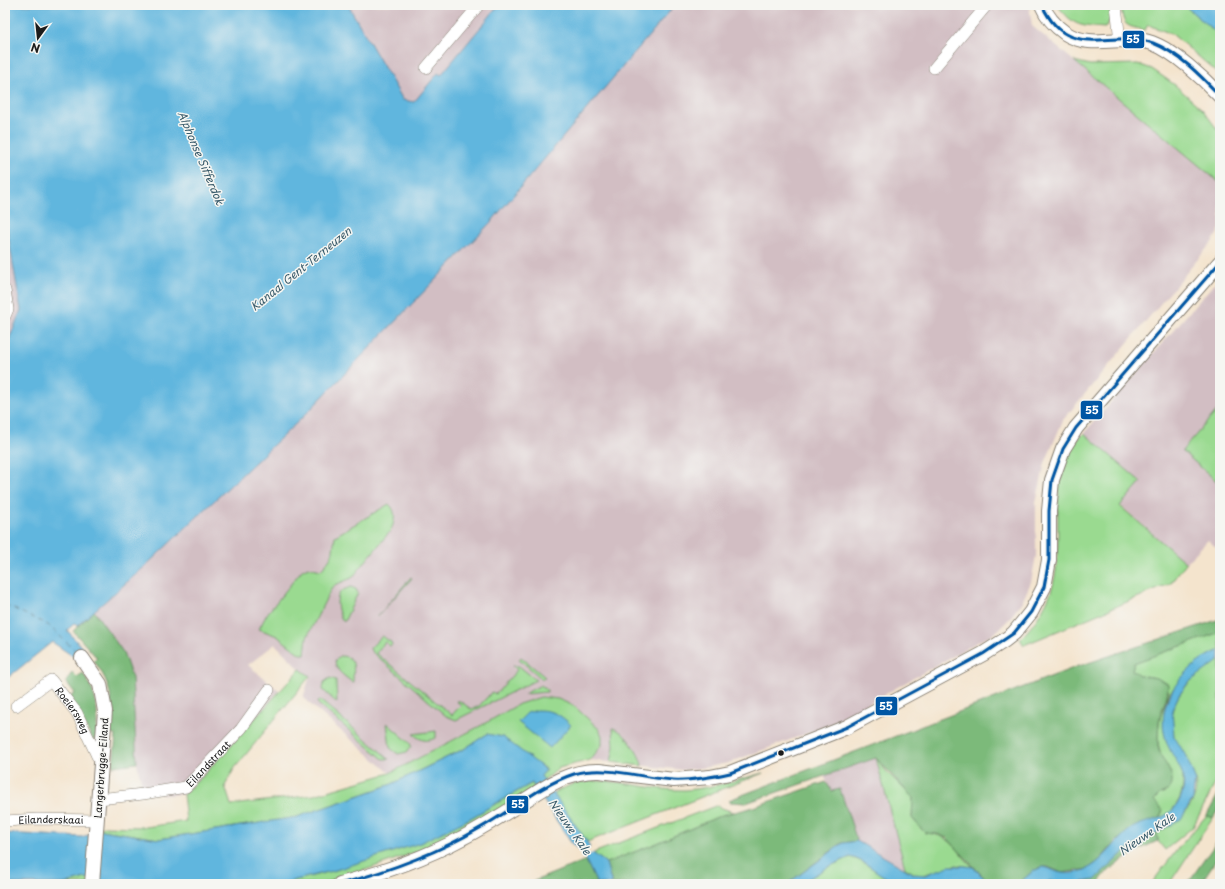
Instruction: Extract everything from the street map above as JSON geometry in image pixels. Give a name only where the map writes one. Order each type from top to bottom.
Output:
[{"type":"main road","points":[[1042,5],[1052,22],[1076,39],[1092,43],[1140,41],[1161,47],[1172,54],[1220,96]]},
{"type":"main road","points":[[340,884],[381,872],[436,851],[487,824],[543,789],[569,775],[590,771],[674,780],[710,777],[730,773],[847,727],[984,654],[1005,640],[1014,633],[1031,612],[1044,587],[1049,560],[1049,511],[1052,480],[1062,449],[1076,428],[1220,262]]},
{"type":"main road","name":"Langerbrugge-Eiland","points":[[82,658],[100,684],[104,699],[105,711],[93,882]]},
{"type":"street","points":[[426,68],[480,5]]},
{"type":"street","points":[[934,68],[987,5]]},
{"type":"street","points":[[1116,5],[1120,41]]},
{"type":"street","points":[[5,290],[8,309],[5,316]]},
{"type":"street","name":"Roeiersweg","points":[[16,706],[51,680],[77,713],[97,756],[102,756]]},
{"type":"street","name":"Eilandstraat","points":[[99,799],[186,787],[241,729],[269,690]]},
{"type":"street","name":"Eilanderskaai","points":[[5,821],[37,819],[97,826]]},
{"type":"shaded area","points":[[348,5],[499,5],[441,75],[438,73],[414,102],[403,100]]},
{"type":"shaded area","points":[[675,5],[1029,5],[1032,26],[1220,183],[1220,229],[1213,241],[1063,420],[1045,463],[1036,503],[1036,556],[1031,582],[1022,602],[1009,619],[997,631],[832,724],[728,763],[684,770],[590,760],[559,768],[492,720],[390,773],[303,698],[310,676],[300,669],[275,644],[248,665],[279,691],[244,731],[202,777],[183,794],[166,795],[143,790],[137,763],[132,678],[94,611],[142,569],[304,416],[491,222]]},
{"type":"shaded area","points":[[5,218],[21,310],[5,349]]},
{"type":"shaded area","points":[[1220,277],[1220,551],[1208,540],[1186,563],[1120,505],[1140,481],[1084,433]]},
{"type":"shaded area","points":[[876,758],[905,868],[857,841],[840,790],[832,792],[824,776]]},
{"type":"green space","points":[[1057,5],[1110,5],[1110,20],[1105,28],[1088,27],[1077,24]]},
{"type":"green space","points":[[1121,5],[1184,5],[1220,36],[1220,75],[1172,34],[1148,25],[1145,30],[1126,24]]},
{"type":"green space","points":[[1074,61],[1090,65],[1138,64],[1152,69],[1175,85],[1203,110],[1220,133],[1220,183]]},
{"type":"green space","points":[[1220,407],[1220,484],[1182,451]]},
{"type":"green space","points":[[1084,433],[1141,482],[1120,506],[1186,563],[1170,584],[1024,645],[1020,639],[1032,625],[1047,602],[1053,585],[1057,558],[1058,501],[1060,482],[1064,464],[1072,448]]},
{"type":"green space","points":[[389,504],[394,513],[394,523],[391,530],[352,578],[335,585],[330,591],[307,637],[305,654],[300,654],[277,636],[259,629],[267,614],[302,570],[308,567],[321,570],[331,557],[335,536]]},
{"type":"green space","points":[[411,577],[412,578],[378,616]]},
{"type":"green space","points":[[351,587],[356,589],[358,593],[344,622],[338,611],[337,602],[339,594],[343,590]]},
{"type":"green space","points":[[94,611],[123,652],[132,678],[137,763],[113,766],[116,735],[110,734],[111,704],[108,688],[101,671],[94,661],[97,658],[73,631]]},
{"type":"green space","points":[[1220,619],[1220,632],[1134,663],[1132,670],[1139,675],[1157,678],[1168,684],[1167,693],[1159,720],[1158,745],[1159,751],[1171,773],[1172,784],[1169,790],[1160,794],[1154,800],[1163,811],[1158,820],[1148,822],[1116,841],[1100,860],[1088,869],[1062,873],[1048,867],[1042,867],[1033,871],[1018,884],[990,884],[947,838],[937,834],[925,833],[912,818],[913,798],[876,758],[746,803],[730,802],[729,800],[1076,667]]},
{"type":"green space","points":[[1220,632],[1220,650],[1206,658],[1174,687],[1168,696],[1164,708],[1163,721],[1167,743],[1182,771],[1183,788],[1177,803],[1172,810],[1166,816],[1158,820],[1161,815],[1154,800],[1160,794],[1169,790],[1171,773],[1164,763],[1158,743],[1159,723],[1169,691],[1157,678],[1139,675],[1132,670],[1134,663]]},
{"type":"green space","points":[[382,636],[391,642],[392,645],[390,646],[385,642],[376,653],[452,715],[461,705],[456,701],[460,701],[471,709],[479,706],[492,692],[496,694],[517,670],[513,666],[519,666],[536,680],[456,720],[446,716],[371,651],[370,648]]},
{"type":"green space","points":[[340,656],[350,658],[352,661],[354,669],[353,683],[341,674],[337,668],[335,661]]},
{"type":"green space","points":[[521,657],[545,677],[542,679],[519,659]]},
{"type":"green space","points":[[1220,660],[1220,774],[1193,827],[1165,850],[1158,841],[1157,833],[1172,824],[1186,812],[1191,805],[1196,788],[1193,773],[1174,737],[1171,725],[1172,713],[1182,691],[1190,682],[1200,673]]},
{"type":"green space","points":[[300,669],[310,676],[234,769],[225,786],[231,805],[314,795],[390,773],[519,704],[541,697],[558,699],[574,706],[599,729],[602,736],[602,745],[590,760],[559,768],[544,781],[540,776],[546,769],[487,734],[464,749],[392,784],[297,817],[159,839],[101,830],[104,826],[146,827],[186,821],[183,794],[202,777]]},
{"type":"green space","points":[[72,672],[77,677],[83,673],[95,697],[97,720],[96,739],[93,740],[69,698],[75,693],[66,682]]},
{"type":"green space","points":[[330,678],[336,680],[337,703],[323,690],[324,682]]},
{"type":"green space","points":[[541,685],[547,690],[547,692],[524,694]]},
{"type":"green space","points":[[320,700],[389,759],[383,759],[318,704],[317,702]]},
{"type":"green space","points":[[387,723],[410,743],[411,746],[407,752],[398,754],[390,748]]},
{"type":"green space","points":[[613,728],[627,738],[639,756],[642,766],[611,762],[614,747]]},
{"type":"green space","points":[[436,731],[436,738],[429,740],[421,739],[413,734]]},
{"type":"green space","points":[[876,758],[886,771],[913,798],[912,818],[925,833],[934,834],[948,840],[973,867],[956,865],[919,876],[905,868]]},
{"type":"green space","points":[[763,773],[587,842],[552,794],[574,784],[594,781],[607,781],[672,790],[685,790],[715,786]]},
{"type":"green space","points":[[826,782],[832,791],[840,789],[857,841],[842,843],[787,884],[612,884],[606,863],[722,815],[747,809]]},
{"type":"green space","points":[[532,783],[535,788],[512,803],[434,846],[321,884],[280,884],[336,870],[467,820]]},
{"type":"green space","points":[[1220,791],[1220,807],[1213,818],[1207,815]]},
{"type":"green space","points":[[718,805],[719,807],[733,812],[722,815],[606,863],[593,853]]},
{"type":"green space","points":[[1207,815],[1213,818],[1169,884],[1151,884],[1179,847]]},
{"type":"green space","points":[[1157,833],[1158,841],[1124,859],[1107,872],[1099,884],[1076,883],[1087,883],[1126,850]]},
{"type":"green space","points":[[1220,837],[1220,854],[1200,884],[1187,884]]},
{"type":"green space","points":[[850,857],[861,861],[885,877],[908,884],[800,884],[828,867]]},
{"type":"green space","points":[[586,860],[597,884],[527,884]]},
{"type":"green space","points":[[85,878],[96,879],[100,884],[64,884]]},
{"type":"green space","points":[[1049,881],[1080,884],[1045,884]]},
{"type":"water","points":[[5,5],[348,5],[403,100],[414,102],[438,73],[441,75],[499,5],[675,5],[491,222],[304,416],[142,569],[78,625],[75,623],[67,630],[86,652],[77,659],[52,642],[5,680],[5,349],[21,310],[5,218]]},
{"type":"water","points":[[1184,5],[1220,5],[1220,36]]},
{"type":"water","name":"Nieuwe Kale","points":[[1220,650],[1220,660],[1189,682],[1179,695],[1172,710],[1174,736],[1186,756],[1195,778],[1193,799],[1181,819],[1126,850],[1095,880],[1076,883],[1049,881],[1045,884],[1018,884],[1033,871],[1042,867],[1062,873],[1074,873],[1084,870],[1100,860],[1128,831],[1170,813],[1180,799],[1184,782],[1180,768],[1166,740],[1163,726],[1164,711],[1168,698],[1175,686],[1185,674],[1195,664]]},
{"type":"water","points":[[537,710],[556,713],[571,725],[550,748],[518,722],[527,713]]},
{"type":"water","name":"Nieuwe Kale","points":[[487,734],[503,737],[546,770],[541,776],[586,840],[593,853],[606,863],[612,884],[597,884],[582,852],[572,844],[532,783],[467,820],[420,843],[336,870],[280,884],[101,884],[96,879],[85,878],[64,884],[5,884],[5,833],[82,837],[101,830],[159,839],[297,817],[392,784],[464,749]]},
{"type":"water","points":[[857,841],[914,874],[925,875],[949,866],[973,867],[990,884],[969,884],[957,880],[931,885],[901,883],[885,877],[864,863],[850,857],[828,867],[800,884],[787,884],[843,843]]},
{"type":"pier","points":[[591,847],[595,852],[583,858],[580,852]]},
{"type":"ferry route","points":[[5,607],[10,607],[48,625],[78,653]]},
{"type":"transit line","name":"55","points":[[1042,5],[1053,23],[1065,33],[1078,39],[1137,39],[1163,47],[1181,59],[1220,96]]},
{"type":"transit line","name":"55","points":[[340,884],[412,861],[429,854],[492,821],[549,785],[574,774],[611,771],[661,779],[687,780],[730,773],[847,727],[983,654],[1014,633],[1031,612],[1044,587],[1049,560],[1049,511],[1052,480],[1063,449],[1076,428],[1220,262]]},
{"type":"water label","name":"Alphonse Sifferdok","points":[[201,158]]},
{"type":"water label","name":"Kanaal Gent-Terneuzen","points":[[301,269]]}]
